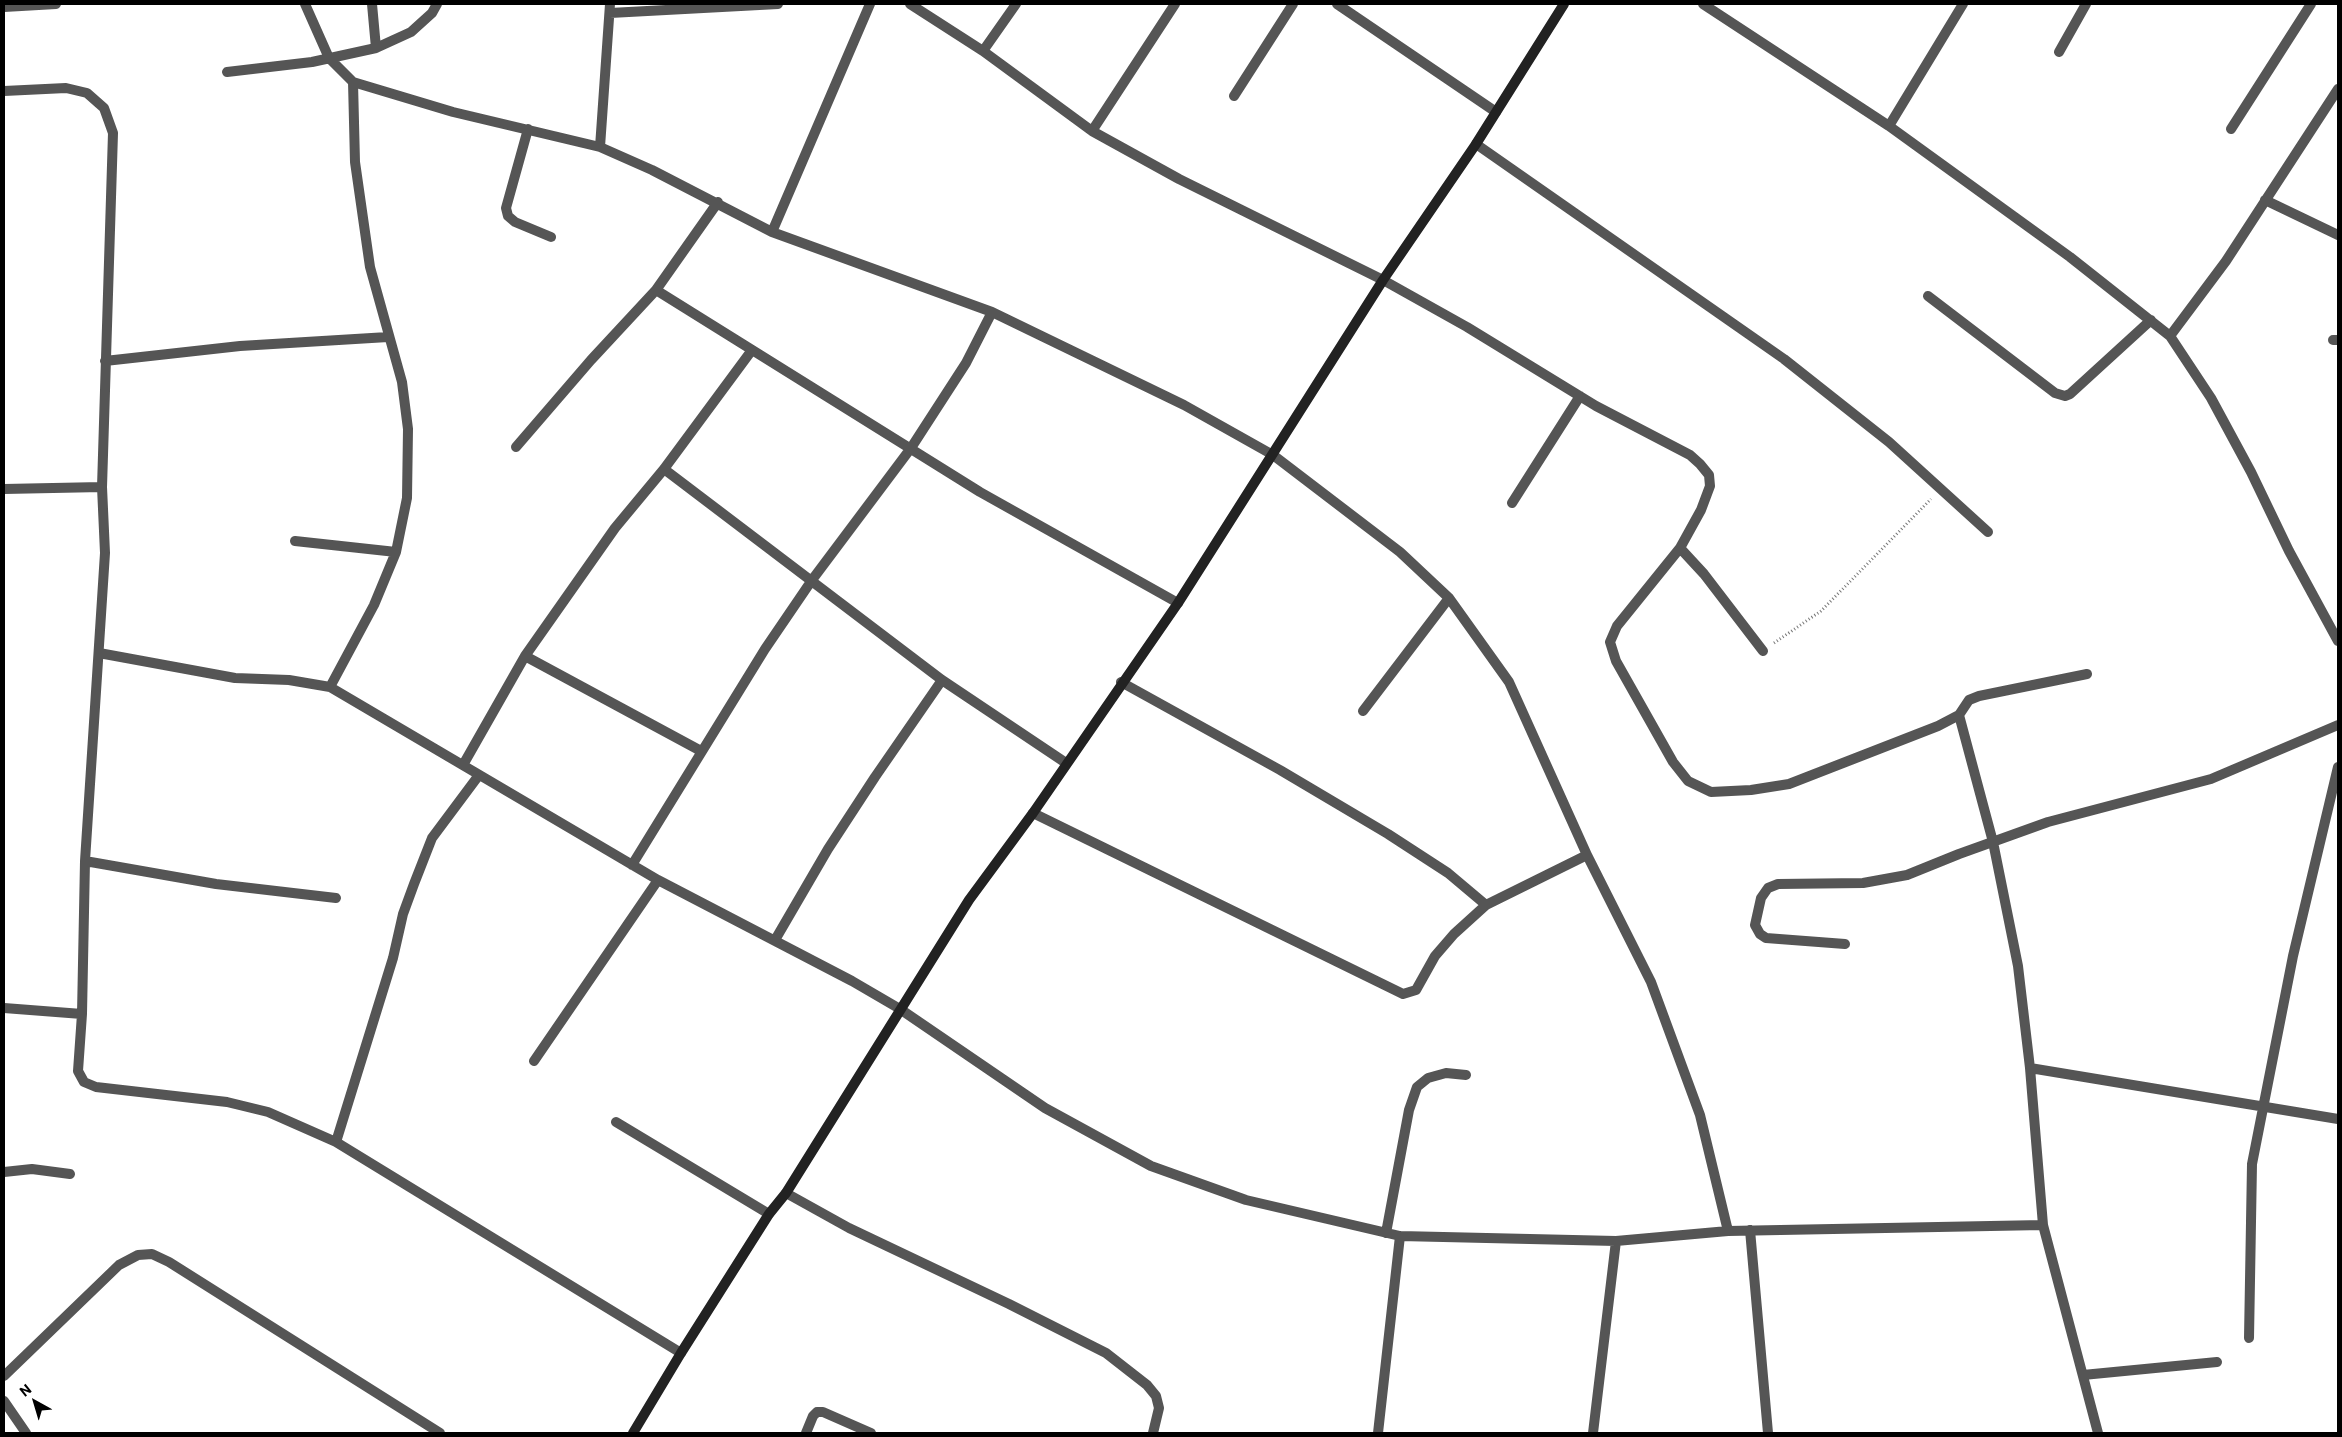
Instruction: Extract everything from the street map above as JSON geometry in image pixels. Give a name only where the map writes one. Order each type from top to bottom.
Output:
[{"type":"street","points":[[4,7],[56,4]]},
{"type":"street","points":[[305,4],[329,58],[353,82],[453,112],[600,147],[718,202],[772,232],[992,312],[1176,401],[1273,455],[1400,552],[1449,598],[1509,682],[1588,855],[1651,982],[1700,1115],[1728,1231]]},
{"type":"street","points":[[372,4],[376,48]]},
{"type":"street","points":[[227,72],[329,58],[376,48],[411,32],[432,13],[437,4]]},
{"type":"street","points":[[600,147],[610,8],[778,4]]},
{"type":"street","points":[[772,232],[870,4]]},
{"type":"street","points":[[910,4],[983,51],[1092,130],[1188,183],[1383,280],[1467,327],[1580,396],[1690,455],[1709,475],[1710,486],[1702,510],[1680,548],[1622,619],[1610,642],[1616,661],[1673,762],[1688,781],[1711,792],[1751,790],[1789,784],[1912,738],[1959,715],[1969,700],[1979,696],[2087,674]]},
{"type":"street","points":[[983,51],[1016,4]]},
{"type":"street","points":[[1092,130],[1175,4]]},
{"type":"street","points":[[1234,96],[1293,4]]},
{"type":"street","points":[[1337,4],[1496,112]]},
{"type":"street","points":[[633,1433],[769,1214],[786,1193],[969,900],[1033,813],[1121,682],[1178,602],[1383,280],[1476,144],[1564,4]]},
{"type":"street","points":[[1703,4],[1889,126],[2070,257],[2170,336],[2212,398],[2251,472],[2289,551],[2338,641]]},
{"type":"street","points":[[1889,126],[1963,4]]},
{"type":"street","points":[[2060,52],[2086,4]]},
{"type":"street","points":[[2231,129],[2311,4]]},
{"type":"street","points":[[330,687],[374,605],[396,552],[407,498],[408,429],[402,382],[370,267],[356,170],[353,82]]},
{"type":"street","points":[[4,91],[66,88],[87,93],[104,108],[113,133],[102,487],[105,553],[86,861],[82,1014],[78,1071],[84,1082],[96,1087],[227,1102],[268,1112],[336,1142],[682,1353]]},
{"type":"street","points":[[2170,336],[2226,261],[2338,89]]},
{"type":"street","points":[[528,129],[506,208],[508,216],[515,222],[550,237]]},
{"type":"street","points":[[1476,144],[1784,359],[1889,442],[1988,532]]},
{"type":"street","points":[[2265,200],[2338,235]]},
{"type":"street","points":[[516,448],[591,360],[656,290],[718,202]]},
{"type":"street","points":[[656,290],[980,492],[1178,602]]},
{"type":"street","points":[[1928,296],[2056,393],[2065,396],[2151,320]]},
{"type":"street","points":[[632,865],[765,649],[812,580],[912,448],[966,363],[992,312]]},
{"type":"street","points":[[105,361],[240,346],[388,337]]},
{"type":"street","points":[[463,765],[526,656],[615,528],[664,469],[752,350]]},
{"type":"street","points":[[1512,503],[1580,396]]},
{"type":"street","points":[[664,469],[942,680],[1066,763]]},
{"type":"street","points":[[4,489],[102,487]]},
{"type":"street","points":[[295,540],[396,552]]},
{"type":"street","points":[[1680,548],[1704,574],[1763,651]]},
{"type":"street","points":[[1363,711],[1449,598]]},
{"type":"street","points":[[99,653],[234,678],[289,680],[330,687],[658,880],[852,980],[900,1009],[1045,1108],[1151,1166],[1246,1200],[1400,1236],[1616,1241],[1750,1230],[2043,1225]]},
{"type":"street","points":[[526,656],[701,751]]},
{"type":"street","points":[[775,940],[828,849],[942,680]]},
{"type":"street","points":[[1121,682],[1280,770],[1388,834],[1448,873],[1486,905]]},
{"type":"street","points":[[1959,715],[1992,842],[2018,966],[2030,1068],[2043,1225],[2098,1433]]},
{"type":"street","points":[[1845,944],[1766,938],[1760,934],[1755,925],[1761,898],[1768,888],[1778,884],[1863,883],[1908,875],[2048,822],[2210,779],[2338,724]]},
{"type":"street","points":[[2249,1338],[2250,1187],[2253,1155],[2292,956],[2338,767]]},
{"type":"street","points":[[336,1142],[392,958],[403,914],[414,884],[432,838],[479,775]]},
{"type":"street","points":[[1033,813],[1403,994],[1416,990],[1435,956],[1454,934],[1486,905],[1588,855]]},
{"type":"street","points":[[86,861],[216,884],[336,898]]},
{"type":"street","points":[[534,1061],[658,880]]},
{"type":"street","points":[[4,1008],[82,1014]]},
{"type":"street","points":[[2030,1068],[2338,1119]]},
{"type":"street","points":[[1386,1232],[1406,1126],[1417,1087],[1428,1078],[1446,1073],[1466,1075]]},
{"type":"street","points":[[616,1122],[769,1214]]},
{"type":"street","points":[[4,1172],[32,1169],[70,1174]]},
{"type":"street","points":[[786,1193],[849,1228],[1009,1304],[1106,1353],[1146,1385],[1156,1396],[1159,1408],[1153,1433]]},
{"type":"street","points":[[1750,1230],[1768,1433]]},
{"type":"street","points":[[1378,1433],[1400,1236]]},
{"type":"street","points":[[1593,1433],[1616,1241]]},
{"type":"street","points":[[4,1376],[119,1265],[138,1255],[152,1254],[169,1262],[440,1433]]},
{"type":"street","points":[[2083,1375],[2217,1362]]},
{"type":"street","points":[[4,1401],[26,1433]]},
{"type":"street","points":[[806,1433],[813,1416],[817,1412],[823,1412],[871,1433]]},
{"type":"path","points":[[1763,651],[1821,611],[1862,572],[1940,489]]}]
